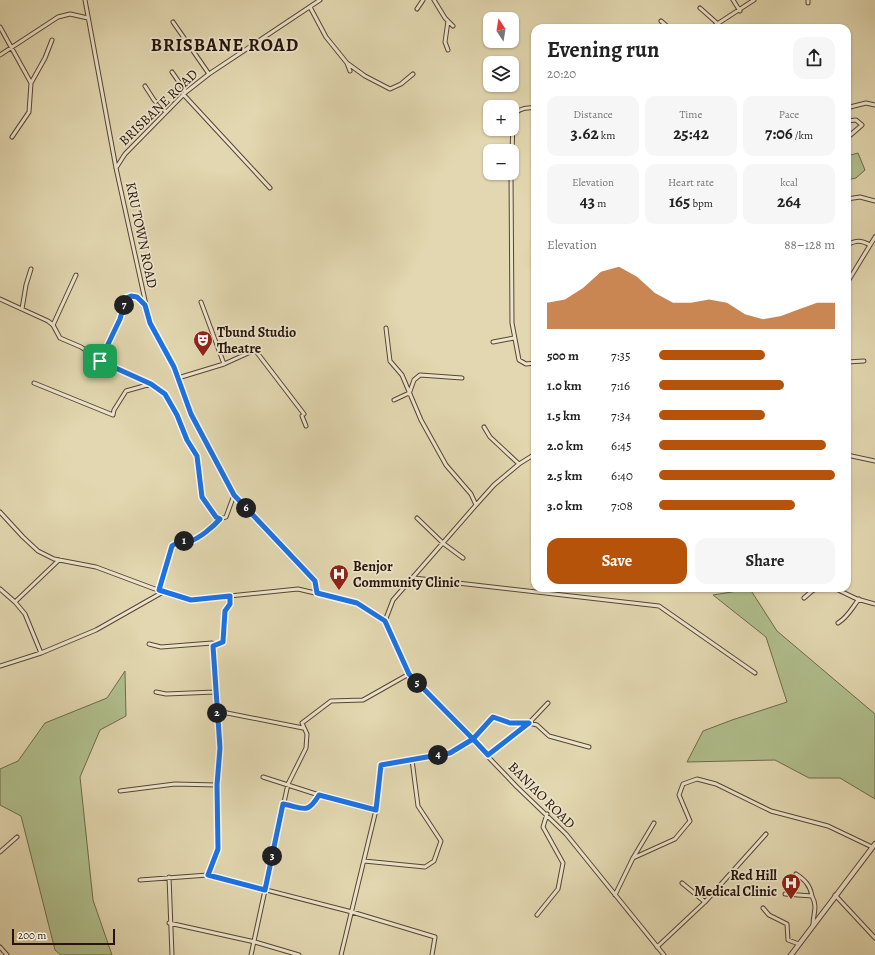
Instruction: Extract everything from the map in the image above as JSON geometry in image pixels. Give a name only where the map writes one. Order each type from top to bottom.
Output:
[{"type":"street","name":"KRU TOWN ROAD","points":[[85,0],[116,168],[150,323],[165,347],[191,414],[234,495],[315,581],[317,593]]},
{"type":"street","name":"BRISBANE ROAD","points":[[116,168],[125,154],[184,93],[209,74],[310,7],[316,1],[320,0]]},
{"type":"street","points":[[417,9],[423,0]]},
{"type":"street","points":[[434,0],[452,26]]},
{"type":"street","points":[[733,0],[740,10]]},
{"type":"street","points":[[700,8],[718,24],[754,0]]},
{"type":"street","points":[[310,7],[326,37],[347,63],[365,76],[390,89],[401,84],[413,74]]},
{"type":"street","points":[[0,55],[58,17],[70,14],[88,18]]},
{"type":"street","points":[[448,21],[445,42],[448,50]]},
{"type":"street","points":[[660,21],[664,24]]},
{"type":"street","points":[[172,22],[209,74]]},
{"type":"street","points":[[0,27],[31,82]]},
{"type":"street","points":[[12,137],[29,112],[31,82],[45,58],[52,40]]},
{"type":"street","points":[[347,63],[350,71]]},
{"type":"street","points":[[172,72],[184,93],[270,188]]},
{"type":"street","points":[[145,86],[154,100],[166,112]]},
{"type":"street","points":[[851,107],[866,103],[875,105]]},
{"type":"street","points":[[512,144],[513,117],[516,112],[521,109],[531,108]]},
{"type":"street","points":[[851,121],[856,120],[862,125],[851,135]]},
{"type":"street","points":[[511,180],[512,323],[519,360],[526,364],[531,363]]},
{"type":"street","points":[[851,198],[860,197],[875,201]]},
{"type":"street","points":[[851,276],[875,237]]},
{"type":"street","points":[[851,243],[862,241],[870,245]]},
{"type":"street","points":[[22,309],[26,285],[31,269]]},
{"type":"street","points":[[53,325],[76,275]]},
{"type":"street","points":[[100,361],[120,319],[126,298],[131,296],[137,297],[145,305]]},
{"type":"street","points":[[0,299],[48,320],[53,325],[60,338],[81,347],[100,361],[151,384],[165,394],[177,415],[187,440],[197,456],[202,497],[216,517],[220,519]]},
{"type":"street","points":[[201,302],[224,364]]},
{"type":"street","points":[[386,328],[390,360],[402,375],[409,394],[446,465],[471,494],[476,505]]},
{"type":"street","points":[[492,342],[514,338]]},
{"type":"street","points":[[178,378],[224,364],[255,350],[303,415],[306,426]]},
{"type":"street","points":[[851,362],[864,361]]},
{"type":"street","points":[[394,400],[409,394],[414,380],[420,375],[462,378]]},
{"type":"street","points":[[34,383],[113,416],[114,410],[126,391],[151,384]]},
{"type":"street","points":[[484,427],[490,437],[519,464]]},
{"type":"street","points":[[0,512],[38,551],[59,560],[96,567],[161,591],[191,600],[298,589],[357,603],[385,621],[394,600],[444,544],[476,505],[494,485],[519,464],[531,456]]},
{"type":"street","points":[[851,456],[875,461]]},
{"type":"street","points":[[0,666],[41,653],[96,630],[161,591],[172,546],[175,543],[190,541],[212,528],[220,519],[226,517],[234,495]]},
{"type":"street","points":[[417,518],[444,544],[463,558]]},
{"type":"street","points":[[15,602],[59,560]]},
{"type":"street","points":[[414,578],[531,591]]},
{"type":"street","points":[[0,589],[15,602],[25,614],[41,653]]},
{"type":"street","points":[[536,592],[659,606],[755,673]]},
{"type":"street","points":[[804,598],[811,592]]},
{"type":"street","points":[[843,592],[875,604]]},
{"type":"street","points":[[213,646],[223,642],[225,611],[230,604],[230,596]]},
{"type":"street","points":[[838,623],[846,618],[849,611],[859,599]]},
{"type":"street","name":"BANJAO ROAD","points":[[385,621],[409,674],[473,739],[517,787],[547,814],[566,834],[664,955]]},
{"type":"street","points":[[149,644],[161,647],[212,643],[213,646]]},
{"type":"street","points":[[208,875],[218,849],[217,785],[220,748],[213,646]]},
{"type":"street","points":[[251,955],[288,784],[306,748],[307,734],[302,723],[331,701],[363,700],[409,674]]},
{"type":"street","points":[[156,692],[166,694],[178,692],[215,692]]},
{"type":"street","points":[[488,755],[529,723],[548,703]]},
{"type":"street","points":[[217,711],[303,728]]},
{"type":"street","points":[[341,955],[376,810],[381,765],[450,753],[473,739],[493,717],[510,723],[529,723],[537,725],[549,736],[589,747]]},
{"type":"street","points":[[364,861],[425,867],[434,861],[441,841],[418,806],[412,760]]},
{"type":"street","points":[[263,777],[319,795],[376,810]]},
{"type":"street","points":[[633,858],[674,839],[690,821],[679,795],[683,784],[697,779],[716,784],[771,811],[828,826],[874,846],[835,895],[791,955]]},
{"type":"street","points":[[120,791],[175,784],[217,785]]},
{"type":"street","points":[[283,804],[308,809],[312,807],[319,795]]},
{"type":"street","points":[[538,915],[558,889],[563,863],[544,827],[547,814]]},
{"type":"street","points":[[615,895],[633,858],[654,823]]},
{"type":"street","points":[[657,947],[705,902],[766,834]]},
{"type":"street","points":[[0,852],[17,837]]},
{"type":"street","points":[[796,874],[805,880],[811,889],[812,896],[816,903],[813,925]]},
{"type":"street","points":[[140,880],[208,875],[352,912],[435,937],[432,955]]},
{"type":"street","points":[[169,877],[172,955]]},
{"type":"street","points":[[682,883],[705,902]]},
{"type":"street","points":[[785,894],[812,896]]},
{"type":"street","points":[[835,895],[875,938]]},
{"type":"street","points":[[763,908],[769,915],[786,924],[788,940],[799,944]]},
{"type":"street","points":[[170,923],[255,942],[299,955]]},
{"type":"street","points":[[0,948],[7,955]]},
{"type":"green space","points":[[858,153],[865,170],[856,178],[851,179],[851,155]]},
{"type":"green space","points":[[732,592],[752,592],[777,631],[875,714],[875,799],[840,778],[809,778],[775,760],[687,762],[703,731],[787,702],[766,637],[713,595]]},
{"type":"green space","points":[[125,671],[126,716],[100,730],[80,777],[93,900],[112,955],[61,955],[55,950],[21,816],[0,805],[0,769],[18,761],[45,723],[107,698]]},
{"type":"place","name":"Tbund Studio Theatre","points":[[203,357]]},
{"type":"place","name":"Benjor Community Clinic","points":[[339,591]]},
{"type":"place","name":"Red Hill Medical Clinic","points":[[791,900]]},
{"type":"district","name":"BRISBANE ROAD","points":[[225,45]]},
{"type":"route","points":[[100,361],[120,319],[126,298],[131,296],[137,297],[145,305],[150,323],[165,347],[174,367],[191,414],[234,495],[315,581],[317,593],[357,603],[378,615],[385,621],[409,674],[473,739],[493,717],[510,723],[529,723],[488,755],[473,739],[450,753],[381,765],[376,810],[319,795],[312,807],[308,809],[283,804],[265,890],[208,875],[218,849],[217,785],[220,748],[213,646],[223,642],[225,611],[230,604],[230,596],[191,600],[159,590],[172,546],[175,543],[190,541],[212,528],[220,519],[216,517],[202,497],[197,456],[187,440],[177,415],[165,394],[151,384],[100,361]]}]
